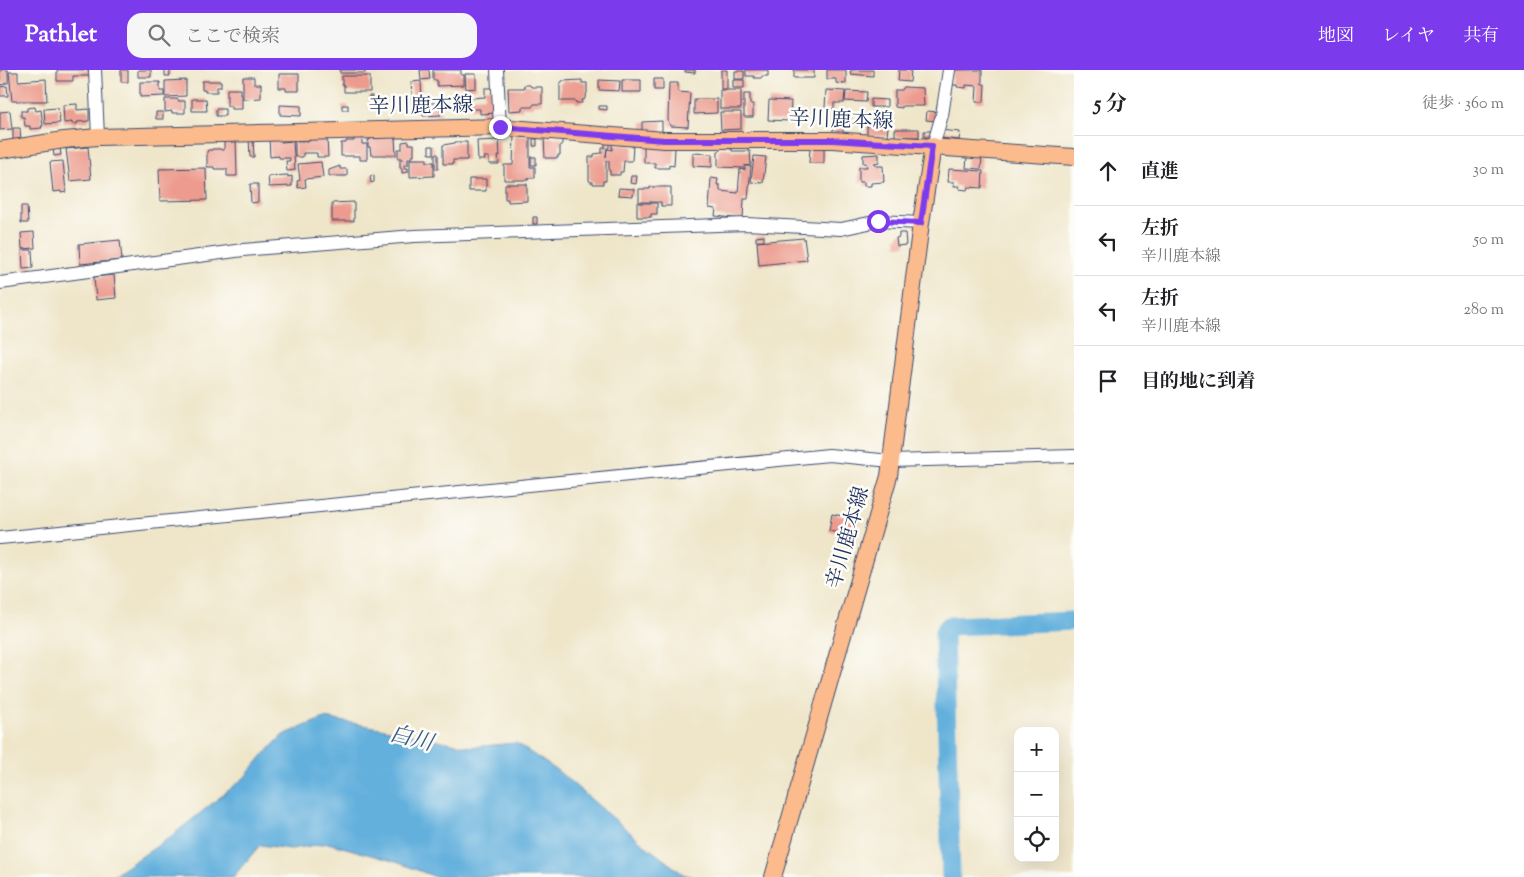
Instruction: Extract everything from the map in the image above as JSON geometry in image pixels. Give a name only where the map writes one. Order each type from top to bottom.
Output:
[{"type":"main road","name":"辛川鹿本線","points":[[0,150],[98,137],[500,127],[664,140],[832,140],[932,146],[889,476],[773,877]]},
{"type":"main road","points":[[932,146],[1074,157]]},
{"type":"street","points":[[95,70],[98,137]]},
{"type":"street","points":[[497,70],[500,127]]},
{"type":"street","points":[[932,146],[942,115],[949,70]]},
{"type":"street","points":[[0,284],[243,250],[414,236],[746,224],[841,229],[878,221],[921,223]]},
{"type":"street","points":[[0,538],[829,455],[890,461],[1074,456]]},
{"type":"water","name":"白川","points":[[324,718],[471,747],[516,743],[558,771],[647,847],[683,874],[693,877],[436,877],[396,862],[328,843],[291,849],[260,845],[233,877],[111,877],[169,838],[244,778],[283,735]]},
{"type":"building","points":[[0,70],[8,70],[8,83],[1,85]]},
{"type":"building","points":[[57,70],[89,70],[90,76],[73,76],[73,81],[57,81]]},
{"type":"building","points":[[121,70],[128,70],[128,82],[121,82]]},
{"type":"building","points":[[138,70],[151,70],[151,77],[138,77]]},
{"type":"building","points":[[165,70],[170,70],[170,76],[165,76]]},
{"type":"building","points":[[340,70],[365,70],[365,73],[340,73]]},
{"type":"building","points":[[420,70],[429,70],[430,79],[421,80]]},
{"type":"building","points":[[433,70],[461,70],[461,75],[464,75],[464,85],[437,86],[437,80],[433,80]]},
{"type":"building","points":[[685,70],[695,70],[695,73],[685,72]]},
{"type":"building","points":[[721,70],[727,70],[727,89],[721,89]]},
{"type":"building","points":[[746,70],[768,70],[768,76],[754,78],[754,76],[746,76]]},
{"type":"building","points":[[794,70],[814,70],[814,78],[794,78]]},
{"type":"building","points":[[827,70],[846,70],[846,84],[836,83],[836,79],[827,79]]},
{"type":"building","points":[[851,70],[873,70],[873,76],[850,74]]},
{"type":"building","points":[[899,70],[911,70],[910,82],[898,81]]},
{"type":"building","points":[[953,70],[982,70],[982,84],[985,84],[984,102],[976,102],[977,86],[966,85],[966,88],[952,85]]},
{"type":"building","points":[[735,71],[744,71],[744,79],[735,79]]},
{"type":"building","points":[[9,72],[18,72],[18,81],[46,79],[47,101],[12,101]]},
{"type":"building","points":[[279,74],[299,74],[299,91],[286,91],[286,88],[279,88]]},
{"type":"building","points":[[465,74],[476,74],[476,88],[466,89]]},
{"type":"building","points":[[342,76],[370,76],[370,92],[344,92]]},
{"type":"building","points":[[243,77],[254,77],[254,84],[261,84],[261,98],[243,99]]},
{"type":"building","points":[[654,79],[663,79],[663,90],[654,90]]},
{"type":"building","points":[[186,80],[186,96],[165,97],[165,81]]},
{"type":"building","points":[[582,80],[582,83],[587,83],[587,93],[582,103],[560,101],[560,83],[562,81]]},
{"type":"building","points":[[599,80],[620,81],[619,91],[599,90]]},
{"type":"building","points":[[622,80],[641,80],[641,92],[622,92]]},
{"type":"building","points":[[733,80],[744,80],[744,88],[733,88]]},
{"type":"building","points":[[202,81],[221,81],[221,87],[217,87],[217,92],[205,92],[205,90],[202,90]]},
{"type":"building","points":[[421,81],[422,103],[440,103],[441,115],[423,116],[423,109],[413,109],[411,82]]},
{"type":"building","points":[[140,82],[160,82],[160,91],[164,91],[164,96],[140,97]]},
{"type":"building","points":[[669,83],[678,83],[678,92],[690,93],[688,127],[670,126],[668,120]]},
{"type":"building","points":[[524,85],[542,87],[542,104],[522,107],[522,110],[509,111],[508,88],[524,88]]},
{"type":"building","points":[[7,86],[8,96],[0,96],[0,87]]},
{"type":"building","points":[[904,87],[923,88],[924,106],[895,107],[895,90],[902,90]]},
{"type":"building","points":[[485,88],[494,88],[497,113],[480,114],[480,109],[471,109],[471,98],[485,97]]},
{"type":"building","points":[[227,89],[240,89],[242,109],[231,109],[231,106],[227,106]]},
{"type":"building","points":[[720,90],[741,90],[741,109],[720,109]]},
{"type":"building","points":[[826,90],[845,91],[844,103],[834,103],[834,109],[825,108]]},
{"type":"building","points":[[846,91],[867,92],[866,102],[845,101]]},
{"type":"building","points":[[744,94],[750,94],[750,104],[753,104],[753,117],[744,117]]},
{"type":"building","points":[[369,96],[372,96],[372,104],[369,104]]},
{"type":"building","points":[[165,99],[185,101],[185,113],[165,112]]},
{"type":"building","points":[[192,99],[206,99],[207,111],[192,111]]},
{"type":"building","points":[[694,99],[717,99],[717,113],[694,114]]},
{"type":"building","points":[[871,99],[887,100],[887,107],[871,107]]},
{"type":"building","points":[[769,100],[791,101],[790,121],[768,120]]},
{"type":"building","points":[[77,104],[77,110],[89,109],[89,121],[77,122],[77,124],[72,124],[72,122],[64,123],[63,105]]},
{"type":"building","points":[[280,105],[301,106],[301,116],[280,115]]},
{"type":"building","points":[[342,105],[348,105],[348,110],[342,110]]},
{"type":"building","points":[[599,106],[607,106],[607,110],[599,109]]},
{"type":"building","points":[[35,107],[36,111],[41,110],[43,126],[41,126],[42,128],[30,129],[30,126],[25,126],[24,117],[21,117],[21,111],[27,111],[27,108]]},
{"type":"building","points":[[58,108],[60,123],[45,124],[44,109]]},
{"type":"building","points":[[216,109],[225,109],[225,116],[216,116]]},
{"type":"building","points":[[10,111],[12,129],[0,130],[0,112]]},
{"type":"building","points":[[927,111],[938,112],[936,121],[926,120]]},
{"type":"building","points":[[156,112],[163,112],[163,119],[156,119]]},
{"type":"building","points":[[720,112],[741,112],[741,129],[721,130]]},
{"type":"building","points":[[662,121],[662,134],[642,134],[642,122]]},
{"type":"building","points":[[833,123],[843,124],[843,135],[833,134]]},
{"type":"building","points":[[867,126],[888,127],[887,136],[867,135]]},
{"type":"building","points":[[13,128],[20,128],[21,140],[13,140]]},
{"type":"building","points":[[895,129],[919,129],[919,137],[895,137]]},
{"type":"building","points":[[939,130],[960,132],[959,140],[939,138]]},
{"type":"building","points":[[924,131],[932,131],[932,137],[924,137]]},
{"type":"building","points":[[514,135],[530,135],[530,167],[535,167],[535,178],[529,178],[528,180],[504,180],[504,165],[513,165]]},
{"type":"building","points":[[327,137],[328,157],[317,157],[317,153],[303,153],[303,157],[295,157],[295,141],[310,141],[310,138]]},
{"type":"building","points":[[362,137],[362,144],[367,144],[367,160],[360,160],[360,156],[341,156],[341,143],[354,141],[354,138]]},
{"type":"building","points":[[395,137],[396,155],[371,155],[370,147],[368,147],[368,140],[370,138]]},
{"type":"building","points":[[544,137],[562,138],[558,158],[545,158]]},
{"type":"building","points":[[249,138],[253,138],[254,157],[250,157]]},
{"type":"building","points":[[269,138],[281,138],[281,142],[293,141],[295,170],[287,171],[286,161],[290,161],[290,158],[270,157]]},
{"type":"building","points":[[224,139],[236,139],[237,176],[227,176],[227,169],[207,167],[208,150],[224,150]]},
{"type":"building","points":[[533,139],[537,139],[537,146],[533,146]]},
{"type":"building","points":[[499,140],[499,164],[489,164],[489,157],[484,157],[485,160],[478,160],[477,141]]},
{"type":"building","points":[[409,141],[409,144],[414,144],[414,156],[408,158],[408,165],[404,165],[404,168],[408,168],[408,172],[402,173],[400,160],[402,158],[398,158],[398,149],[402,149],[402,142]]},
{"type":"building","points":[[605,141],[609,141],[609,148],[607,148],[606,157],[607,149],[612,150],[612,144],[633,146],[632,161],[624,161],[623,172],[620,172],[620,175],[610,175],[609,161],[606,161],[606,181],[603,181],[603,184],[593,184],[589,180],[589,157],[602,153],[602,148],[605,148]]},
{"type":"building","points":[[467,142],[467,160],[453,160],[453,164],[443,164],[443,145]]},
{"type":"building","points":[[644,145],[675,148],[674,166],[669,165],[669,168],[655,168],[655,163],[644,163]]},
{"type":"building","points":[[429,146],[434,146],[434,154],[429,154]]},
{"type":"building","points":[[88,147],[91,179],[70,181],[66,149]]},
{"type":"building","points":[[60,148],[61,155],[54,156],[53,149]]},
{"type":"building","points":[[720,148],[732,149],[732,151],[750,151],[751,165],[744,166],[751,166],[748,199],[744,199],[743,219],[715,216],[716,209],[709,208],[711,178],[718,179],[717,185],[720,185],[720,191],[738,193],[740,169],[745,170],[745,168],[718,167],[718,151],[720,151]]},
{"type":"building","points":[[810,148],[824,148],[824,163],[809,163]]},
{"type":"building","points":[[693,153],[712,154],[712,167],[693,166]]},
{"type":"building","points":[[435,154],[438,154],[438,169],[435,169]]},
{"type":"building","points":[[879,154],[879,162],[874,164],[876,166],[883,166],[884,182],[871,183],[871,186],[864,186],[864,182],[859,182],[859,167],[867,167],[866,163],[863,163],[863,155]]},
{"type":"building","points":[[754,156],[766,157],[763,183],[751,182]]},
{"type":"building","points":[[967,156],[982,157],[981,169],[966,168]]},
{"type":"building","points":[[531,157],[536,157],[536,165],[531,165]]},
{"type":"building","points":[[410,159],[427,159],[427,162],[434,162],[434,176],[410,177]]},
{"type":"building","points":[[63,161],[66,192],[53,192],[50,162]]},
{"type":"building","points":[[321,162],[323,177],[305,179],[306,187],[298,188],[297,181],[300,180],[298,164]]},
{"type":"building","points":[[340,166],[340,169],[347,169],[347,176],[329,176],[329,170]]},
{"type":"building","points":[[206,168],[207,200],[160,201],[159,169]]},
{"type":"building","points":[[949,169],[983,171],[982,188],[968,187],[967,190],[959,189],[960,186],[954,186],[954,182],[948,182]]},
{"type":"building","points":[[288,175],[288,177],[292,176],[292,186],[269,187],[268,176]]},
{"type":"building","points":[[374,175],[374,182],[371,183],[370,176]]},
{"type":"building","points":[[631,176],[637,176],[636,184],[630,183]]},
{"type":"building","points":[[469,179],[486,179],[486,191],[469,191]]},
{"type":"building","points":[[250,184],[258,184],[258,202],[251,203]]},
{"type":"building","points":[[505,184],[527,184],[527,201],[508,202],[508,199],[505,199]]},
{"type":"building","points":[[650,187],[671,187],[671,206],[661,206],[661,202],[639,202],[639,189],[650,189]]},
{"type":"building","points":[[619,188],[634,189],[633,196],[618,195]]},
{"type":"building","points":[[354,202],[354,221],[332,221],[332,203]]},
{"type":"building","points":[[637,203],[657,203],[657,214],[651,214],[651,217],[637,217]]},
{"type":"building","points":[[21,206],[27,206],[28,223],[21,223]]},
{"type":"building","points":[[533,217],[537,217],[537,224],[533,224]]},
{"type":"building","points":[[34,232],[35,248],[22,249],[21,233]]},
{"type":"building","points":[[899,233],[905,233],[906,245],[897,246],[896,238],[899,237]]},
{"type":"building","points":[[764,236],[764,241],[756,241],[756,237]]},
{"type":"building","points":[[804,238],[807,260],[759,265],[757,242]]},
{"type":"building","points":[[120,240],[122,260],[80,264],[79,244]]},
{"type":"building","points":[[22,250],[32,250],[33,268],[23,269]]},
{"type":"building","points":[[114,275],[116,298],[96,300],[94,277]]},
{"type":"building","points":[[832,514],[859,519],[852,535],[829,531]]},
{"type":"waterway","points":[[951,877],[944,632],[949,626],[1074,621]]},
{"type":"route","points":[[500,127],[664,140],[832,140],[932,146],[921,223],[878,221]]}]
